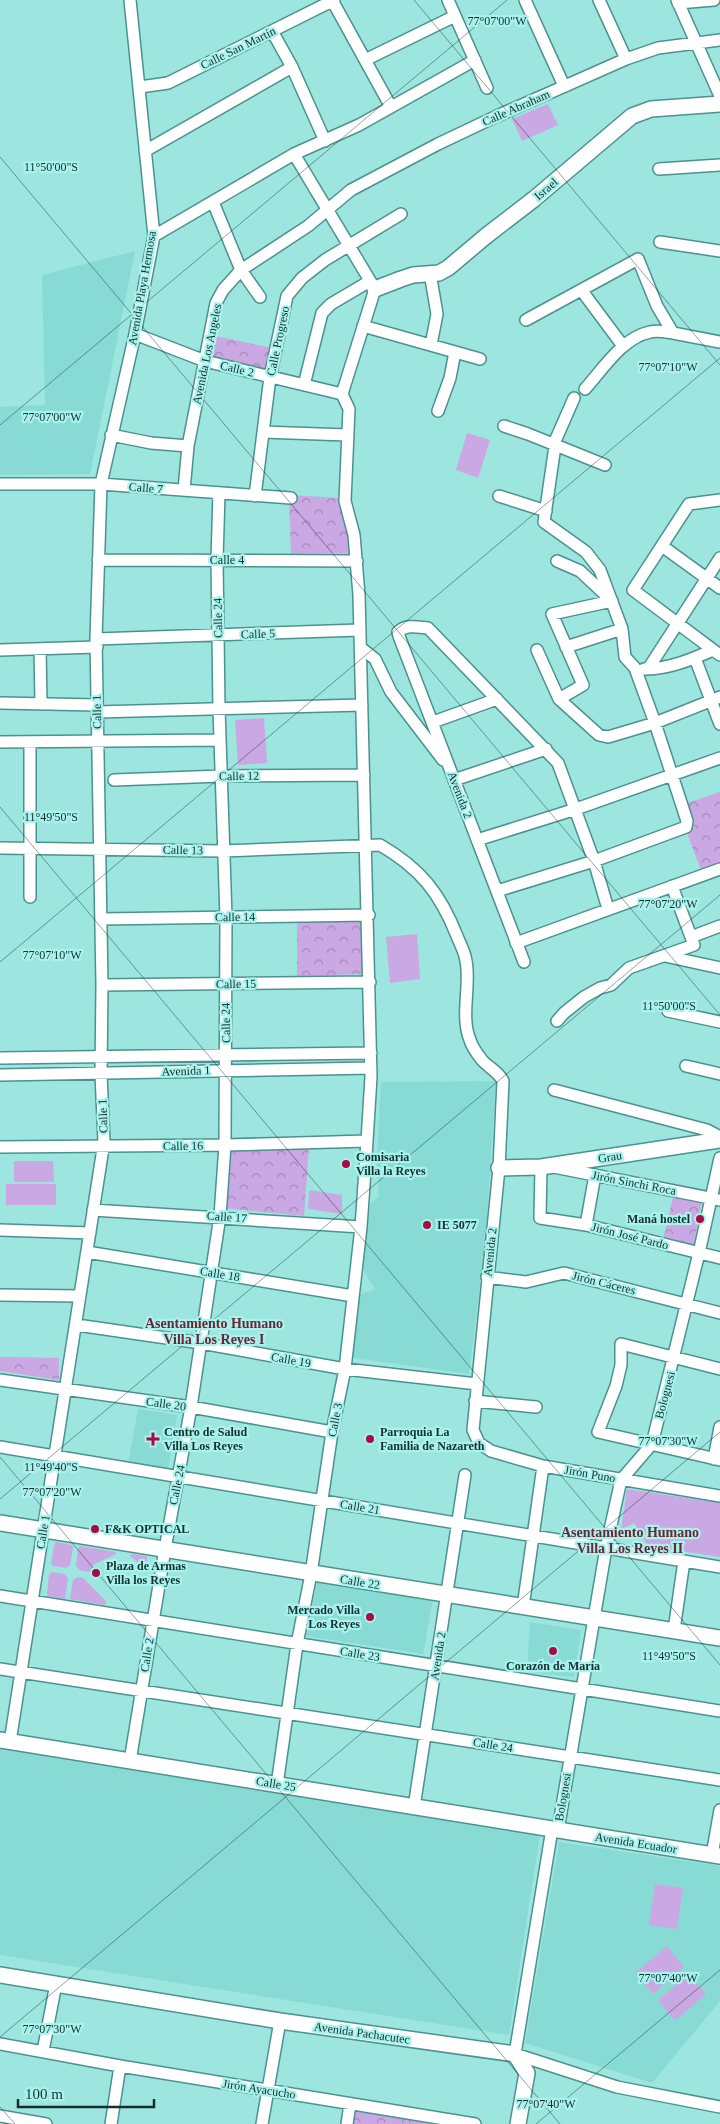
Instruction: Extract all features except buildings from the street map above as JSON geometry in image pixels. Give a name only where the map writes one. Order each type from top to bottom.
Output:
[{"type":"street","name":"Avenida Playa Hermosa","points":[[101,484],[135,334],[154,236],[130,0]]},
{"type":"street","name":"Calle San Martín","points":[[140,87],[168,83],[333,0]]},
{"type":"street","points":[[333,0],[391,107]]},
{"type":"street","points":[[448,0],[487,88]]},
{"type":"street","points":[[525,0],[564,86]]},
{"type":"street","points":[[600,0],[626,59]]},
{"type":"street","points":[[714,0],[678,2],[720,96]]},
{"type":"street","points":[[365,60],[455,16]]},
{"type":"street","points":[[272,31],[292,67],[325,141]]},
{"type":"street","name":"Calle Abraham","points":[[328,211],[351,190],[381,173],[472,128],[564,86],[626,59],[658,48],[720,40]]},
{"type":"street","points":[[154,236],[294,154],[325,141],[391,107],[475,60]]},
{"type":"street","points":[[145,151],[292,67]]},
{"type":"street","name":"Israel","points":[[372,285],[407,277],[439,273],[448,268],[534,199],[632,116],[651,108],[720,104]]},
{"type":"street","points":[[294,154],[372,285],[363,326],[342,394]]},
{"type":"street","points":[[660,169],[720,165]]},
{"type":"street","points":[[213,202],[241,270],[260,297]]},
{"type":"street","name":"Avenida Los Angeles","points":[[184,490],[188,446],[216,302],[223,290],[241,270],[328,211]]},
{"type":"street","name":"Calle Progreso","points":[[255,496],[270,377],[287,296],[302,278],[348,246],[401,214]]},
{"type":"street","points":[[660,242],[720,251]]},
{"type":"street","points":[[526,320],[638,259],[657,306],[673,333]]},
{"type":"street","points":[[430,273],[437,314],[431,345]]},
{"type":"street","points":[[304,385],[322,313],[331,304],[372,285]]},
{"type":"street","points":[[582,291],[623,346]]},
{"type":"street","points":[[363,326],[480,359]]},
{"type":"street","points":[[585,389],[623,346],[637,336],[651,331],[720,342]]},
{"type":"street","name":"Calle 2","points":[[135,334],[206,361],[342,394]]},
{"type":"street","points":[[438,411],[450,378],[455,352]]},
{"type":"street","name":"Calle 3","points":[[277,1785],[297,1644],[311,1574],[332,1432],[345,1370],[361,1227],[371,1068],[361,648],[354,535],[344,501],[349,409],[342,394]]},
{"type":"street","points":[[497,891],[594,861],[686,827],[687,821],[635,668],[625,657],[622,629],[600,570],[586,552],[544,522],[556,439],[574,398]]},
{"type":"street","points":[[504,426],[605,465]]},
{"type":"street","points":[[263,432],[348,435]]},
{"type":"street","points":[[111,435],[151,443],[188,446]]},
{"type":"street","name":"Calle 7","points":[[0,484],[101,484],[291,498]]},
{"type":"street","name":"Calle 1","points":[[5,1741],[21,1672],[65,1390],[77,1326],[103,1146],[97,709],[98,560],[101,484]]},
{"type":"street","name":"Calle 24","points":[[165,1549],[191,1407],[220,1216],[225,1145],[226,917],[219,709],[218,493]]},
{"type":"street","points":[[499,496],[546,511]]},
{"type":"street","points":[[717,652],[676,624],[633,590],[689,504],[720,500]]},
{"type":"street","points":[[662,546],[720,588]]},
{"type":"street","points":[[648,669],[720,558]]},
{"type":"street","name":"Calle 4","points":[[98,560],[357,561]]},
{"type":"street","points":[[557,561],[580,571],[612,601]]},
{"type":"street","points":[[559,699],[583,685],[552,614],[612,601]]},
{"type":"street","name":"Avenida 2","points":[[497,699],[428,628],[406,626],[398,632],[524,962]]},
{"type":"street","points":[[566,647],[622,629]]},
{"type":"street","name":"Calle 5","points":[[0,650],[218,636],[360,630]]},
{"type":"street","points":[[40,648],[41,704]]},
{"type":"street","points":[[361,648],[374,660],[391,692],[452,775],[546,749]]},
{"type":"street","points":[[537,650],[559,699],[598,735],[608,737],[655,723],[715,699]]},
{"type":"street","points":[[635,668],[648,669],[679,665],[717,652]]},
{"type":"street","points":[[695,658],[715,699],[720,724]]},
{"type":"street","points":[[433,722],[497,699],[546,749],[558,763],[576,809],[608,909]]},
{"type":"street","points":[[0,703],[41,704],[97,709],[219,709],[362,705]]},
{"type":"street","points":[[0,742],[220,740]]},
{"type":"street","points":[[30,742],[30,897]]},
{"type":"street","points":[[477,840],[576,809],[720,758]]},
{"type":"street","name":"Calle 12","points":[[114,780],[221,776],[364,775]]},
{"type":"street","name":"Calle 13","points":[[0,848],[223,850],[380,845],[423,877],[435,891],[452,924],[466,961],[467,1028],[470,1040],[482,1060],[500,1075]]},
{"type":"street","points":[[516,943],[720,869]]},
{"type":"street","points":[[557,1021],[564,1012],[600,988],[611,985],[629,968],[694,945],[672,886]]},
{"type":"street","name":"Calle 14","points":[[100,919],[368,915]]},
{"type":"street","points":[[691,937],[720,926]]},
{"type":"street","points":[[663,956],[720,968]]},
{"type":"street","name":"Calle 15","points":[[102,985],[370,982]]},
{"type":"street","points":[[668,1010],[720,1022]]},
{"type":"street","name":"Avenida 1","points":[[0,1058],[371,1053]]},
{"type":"street","points":[[686,1066],[720,1074]]},
{"type":"street","name":"Avenida 1","points":[[0,1075],[371,1068]]},
{"type":"street","name":"Avenida 2","points":[[472,1430],[499,1168],[503,1081],[500,1075]]},
{"type":"street","points":[[554,1090],[707,1130],[720,1139]]},
{"type":"street","name":"Grau","points":[[499,1168],[544,1167],[720,1139]]},
{"type":"street","name":"Calle 16","points":[[0,1147],[225,1145],[367,1141]]},
{"type":"street","name":"Bolognesi","points":[[515,2054],[555,1829],[570,1757],[606,1548],[621,1480],[652,1444],[699,1253],[716,1199],[720,1158]]},
{"type":"street","name":"Jirón Sinchi Roca","points":[[544,1167],[716,1199]]},
{"type":"street","name":"Jirón José Pardo","points":[[544,1167],[540,1218],[586,1225],[720,1258]]},
{"type":"street","points":[[586,1225],[595,1175]]},
{"type":"street","name":"Calle 17","points":[[93,1210],[220,1216],[361,1227]]},
{"type":"street","points":[[0,1230],[90,1233]]},
{"type":"street","name":"Calle 18","points":[[87,1252],[353,1296]]},
{"type":"street","name":"Jirón Cáceres","points":[[487,1277],[526,1282],[564,1273],[720,1312]]},
{"type":"street","points":[[0,1295],[80,1296]]},
{"type":"street","name":"Calle 19","points":[[77,1326],[201,1343],[345,1370],[477,1384]]},
{"type":"street","points":[[720,1369],[621,1344],[616,1386],[598,1432],[717,1459],[720,1427]]},
{"type":"street","name":"Calle 20","points":[[0,1380],[191,1407],[332,1432]]},
{"type":"street","points":[[475,1401],[536,1407]]},
{"type":"street","name":"Jirón Puno","points":[[472,1430],[479,1443],[491,1451],[543,1466],[720,1496]]},
{"type":"street","name":"Calle 21","points":[[0,1447],[720,1567]]},
{"type":"street","points":[[523,1607],[543,1466]]},
{"type":"street","name":"Avenida 2","points":[[414,1807],[465,1475]]},
{"type":"street","name":"Calle 22","points":[[0,1523],[447,1596],[594,1617],[720,1638]]},
{"type":"street","name":"Calle 2","points":[[130,1761],[165,1549]]},
{"type":"street","points":[[674,1630],[684,1561]]},
{"type":"street","name":"Calle 23","points":[[0,1596],[720,1712]]},
{"type":"street","name":"Calle 24","points":[[0,1669],[720,1780]]},
{"type":"street","name":"Calle 25","points":[[5,1741],[555,1829]]},
{"type":"street","points":[[716,1856],[720,1810]]},
{"type":"street","name":"Avenida Ecuador","points":[[555,1829],[716,1856]]},
{"type":"street","name":"Avenida Pachacutec","points":[[0,1975],[280,2021],[515,2054],[617,2087],[720,2108]]},
{"type":"street","points":[[43,2051],[56,1984]]},
{"type":"street","points":[[262,2124],[280,2021]]},
{"type":"street","name":"Jirón Ayacucho","points":[[0,2044],[446,2122],[474,2124]]},
{"type":"street","points":[[515,2054],[527,2074],[518,2124]]},
{"type":"street","points":[[111,2124],[120,2066]]},
{"type":"street","points":[[347,2124],[350,2104]]},
{"type":"street","points":[[0,2116],[46,2124]]},
{"type":"shaded area","points":[[135,251],[90,474],[0,475],[0,407],[45,405],[42,275]]},
{"type":"shaded area","name":"IE 5077","points":[[496,1081],[485,1245],[469,1374],[353,1358],[359,1295],[375,1289],[363,1270],[370,1204],[379,1196],[376,1176],[381,1082]]},
{"type":"shaded area","name":"Centro de Salud Villa Los Reyes","points":[[138,1409],[177,1415],[168,1469],[128,1463]]},
{"type":"shaded area","name":"Mercado Villa Los Reyes","points":[[318,1579],[433,1598],[423,1654],[306,1636]]},
{"type":"shaded area","name":"Corazón de María","points":[[530,1622],[581,1630],[574,1677],[527,1672]]},
{"type":"shaded area","points":[[0,1747],[540,1835],[509,2035],[0,1955]]},
{"type":"shaded area","points":[[559,1842],[720,1866],[720,2001],[652,2083],[525,2043]]},
{"type":"green space","points":[[548,104],[558,125],[522,141],[512,119]]},
{"type":"green space","points":[[211,335],[272,348],[266,372],[212,359],[208,354]]},
{"type":"green space","points":[[467,433],[490,440],[478,478],[456,470]]},
{"type":"green space","points":[[289,495],[340,498],[354,553],[291,554]]},
{"type":"green space","points":[[264,718],[267,763],[238,765],[235,720]]},
{"type":"green space","points":[[720,792],[720,866],[702,873],[687,833],[693,829],[694,820],[687,803]]},
{"type":"green space","points":[[364,917],[363,974],[297,976],[297,918]]},
{"type":"green space","points":[[417,934],[420,979],[390,983],[386,937]]},
{"type":"green space","points":[[229,1148],[309,1148],[304,1216],[223,1208]]},
{"type":"green space","points":[[14,1161],[53,1161],[54,1182],[14,1182]]},
{"type":"green space","points":[[6,1184],[56,1184],[56,1205],[6,1205]]},
{"type":"green space","points":[[309,1190],[342,1195],[342,1214],[308,1209]]},
{"type":"green space","points":[[674,1193],[702,1200],[693,1248],[663,1240]]},
{"type":"green space","points":[[0,1357],[59,1358],[59,1380],[0,1371]]},
{"type":"green space","points":[[627,1489],[720,1503],[720,1557],[648,1546],[634,1523],[621,1530]]},
{"type":"green space","points":[[56,1542],[72,1545],[70,1565],[66,1568],[51,1564]]},
{"type":"green space","points":[[81,1546],[116,1552],[116,1554],[94,1564],[90,1572],[79,1570],[76,1565],[78,1548]]},
{"type":"green space","points":[[131,1554],[147,1556],[146,1570],[141,1571],[139,1563],[130,1556]]},
{"type":"green space","points":[[52,1572],[65,1574],[68,1579],[65,1599],[48,1596],[49,1575]]},
{"type":"green space","points":[[78,1577],[83,1578],[106,1601],[105,1605],[70,1599],[73,1580]]},
{"type":"green space","points":[[655,1884],[683,1888],[677,1929],[649,1925]]},
{"type":"green space","points":[[667,1946],[684,1967],[653,1994],[635,1973]]},
{"type":"green space","points":[[689,1974],[706,1994],[675,2021],[658,2000]]},
{"type":"green space","points":[[355,2109],[438,2124],[353,2124]]},
{"type":"place","name":"Comisaria Villa la Reyes","points":[[346,1164]]},
{"type":"place","name":"Maná hostel","points":[[700,1219]]},
{"type":"place","name":"IE 5077","points":[[427,1225]]},
{"type":"place","name":"Centro de Salud Villa Los Reyes","points":[[153,1439]]},
{"type":"place","name":"Parroquia La Familia de Nazareth","points":[[370,1439]]},
{"type":"place","name":"F&K OPTICAL","points":[[95,1529]]},
{"type":"place","name":"Plaza de Armas Villa los Reyes","points":[[96,1573]]},
{"type":"place","name":"Mercado Villa Los Reyes","points":[[370,1617]]},
{"type":"place","name":"Corazón de María","points":[[553,1651]]},
{"type":"district","name":"Asentamiento Humano Villa Los Reyes I","points":[[214,1332]]},
{"type":"district","name":"Asentamiento Humano Villa Los Reyes II","points":[[630,1540]]}]
